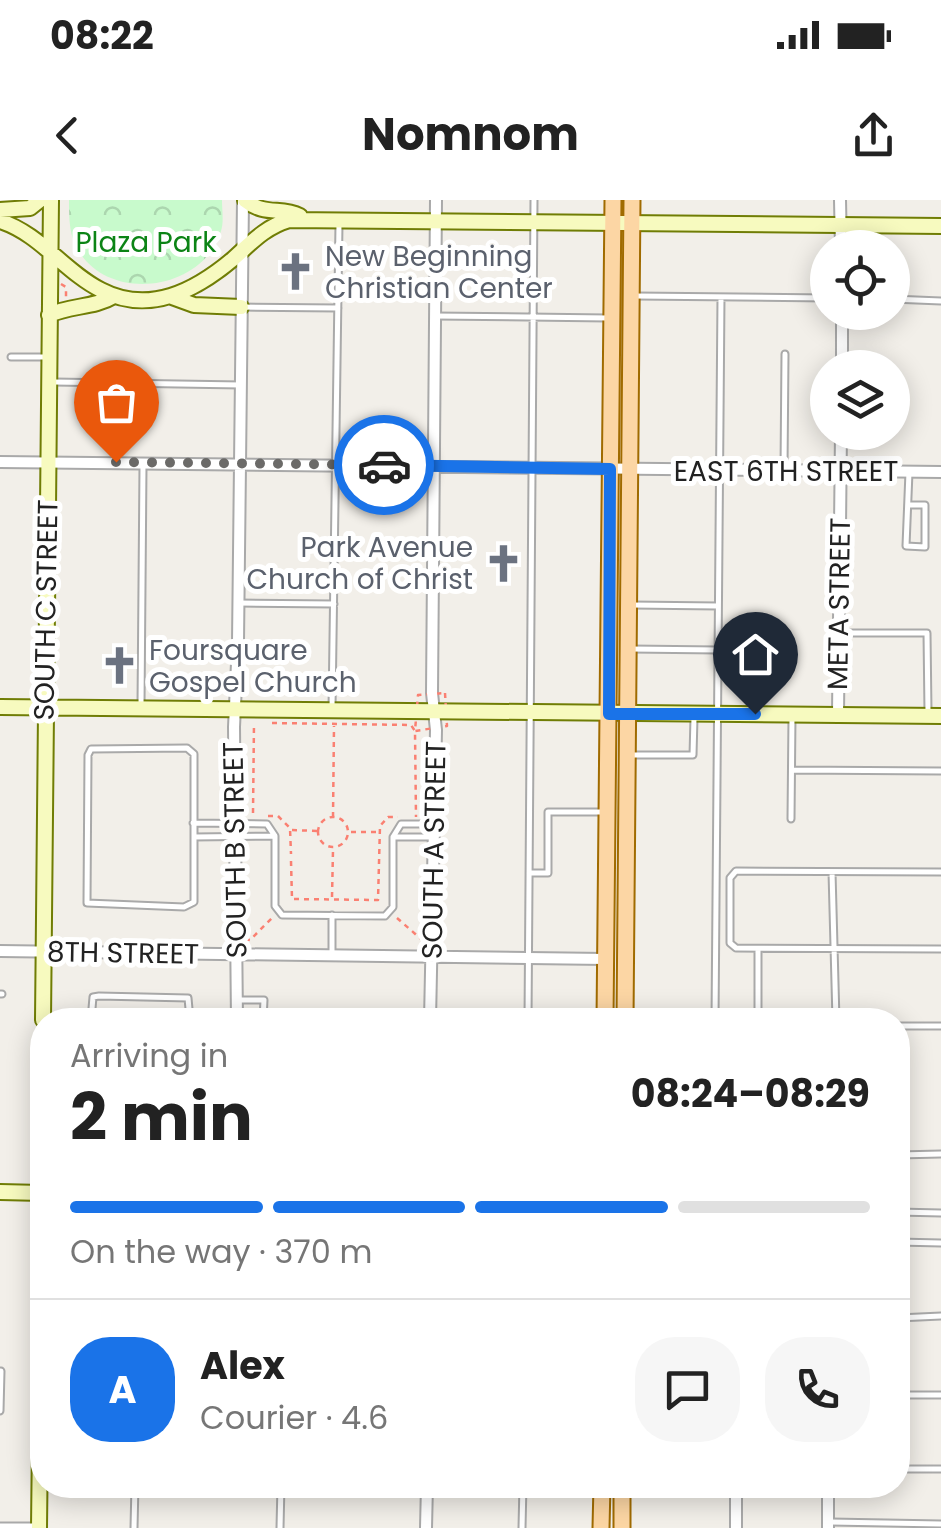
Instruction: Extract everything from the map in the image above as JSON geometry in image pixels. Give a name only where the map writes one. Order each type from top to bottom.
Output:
[{"type":"main road","points":[[606,1008],[613,200]]},
{"type":"main road","points":[[625,1008],[632,200]]},
{"type":"main road","points":[[601,1528],[602,1498]]},
{"type":"main road","points":[[622,1498],[622,1528]]},
{"type":"street","points":[[0,210],[30,208],[40,200]]},
{"type":"street","name":"SOUTH C STREET","points":[[43,1008],[51,200]]},
{"type":"street","points":[[244,200],[260,210],[294,212],[305,219]]},
{"type":"street","name":"SOUTH B STREET","points":[[236,1008],[235,708],[244,200]]},
{"type":"street","name":"SOUTH A STREET","points":[[430,1008],[435,837],[436,200]]},
{"type":"street","points":[[840,200],[840,230]]},
{"type":"street","points":[[0,220],[91,284],[114,296],[137,301],[172,297],[198,284],[270,228],[289,220],[941,226]]},
{"type":"street","points":[[49,316],[66,308],[101,304],[114,296]]},
{"type":"street","points":[[172,297],[194,305],[241,308]]},
{"type":"street","name":"META STREET","points":[[838,715],[841,450]]},
{"type":"street","name":"EAST 6TH STREET","points":[[0,462],[941,472]]},
{"type":"street","points":[[0,707],[235,708],[333,717],[434,712],[935,716]]},
{"type":"street","name":"8TH STREET","points":[[0,951],[606,958]]},
{"type":"street","points":[[0,1192],[30,1193]]},
{"type":"street","points":[[39,1527],[40,1498]]},
{"type":"street","points":[[426,1498],[426,1528]]},
{"type":"street","points":[[736,1498],[736,1528]]},
{"type":"street","points":[[828,1498],[828,1525]]},
{"type":"lane","points":[[528,1008],[534,200]]},
{"type":"lane","points":[[333,717],[339,221]]},
{"type":"lane","points":[[632,296],[810,298]]},
{"type":"lane","points":[[715,1008],[720,297]]},
{"type":"lane","points":[[910,300],[941,300]]},
{"type":"lane","points":[[241,308],[338,308]]},
{"type":"lane","points":[[434,316],[611,318]]},
{"type":"lane","points":[[784,470],[785,354]]},
{"type":"lane","points":[[11,356],[49,358]]},
{"type":"lane","points":[[49,382],[241,385]]},
{"type":"lane","points":[[141,708],[143,462]]},
{"type":"lane","points":[[908,505],[925,505],[925,546],[906,546],[909,472]]},
{"type":"lane","points":[[238,603],[334,604]]},
{"type":"lane","points":[[629,605],[718,606]]},
{"type":"lane","points":[[839,633],[928,633],[935,716]]},
{"type":"lane","points":[[628,649],[718,650]]},
{"type":"lane","points":[[628,755],[692,755],[694,714]]},
{"type":"lane","points":[[792,714],[792,820]]},
{"type":"lane","points":[[187,748],[194,754],[194,823],[194,902],[184,907],[87,904],[91,749],[187,748]]},
{"type":"lane","points":[[792,770],[941,772]]},
{"type":"lane","points":[[530,873],[548,873],[548,812],[608,812]]},
{"type":"lane","points":[[194,823],[267,824],[275,836],[274,906],[282,914],[384,916],[393,906],[393,837],[400,824],[435,824]]},
{"type":"lane","points":[[194,837],[275,836]]},
{"type":"lane","points":[[393,837],[435,837]]},
{"type":"lane","points":[[941,872],[736,871],[730,878],[730,943],[736,948],[941,950]]},
{"type":"lane","points":[[832,872],[836,1008]]},
{"type":"lane","points":[[332,915],[332,956]]},
{"type":"lane","points":[[758,948],[758,1008]]},
{"type":"lane","points":[[92,1008],[93,997],[99,996],[188,998],[189,1008]]},
{"type":"lane","points":[[236,1000],[264,1000],[264,1008]]},
{"type":"lane","points":[[910,1026],[941,1026]]},
{"type":"lane","points":[[910,1155],[941,1154]]},
{"type":"lane","points":[[910,1212],[941,1213]]},
{"type":"lane","points":[[910,1242],[941,1242]]},
{"type":"lane","points":[[910,1317],[941,1316]]},
{"type":"lane","points":[[0,1411],[1,1371]]},
{"type":"lane","points":[[910,1395],[941,1395]]},
{"type":"lane","points":[[910,1470],[941,1469]]},
{"type":"lane","points":[[134,1528],[135,1498]]},
{"type":"lane","points":[[280,1498],[280,1528]]},
{"type":"lane","points":[[522,1498],[522,1528]]},
{"type":"lane","points":[[828,1525],[941,1524]]},
{"type":"lane","points":[[0,1526],[39,1527]]},
{"type":"path","points":[[59,284],[66,286],[66,297]]},
{"type":"path","points":[[253,816],[253,722],[333,717],[411,726],[416,731],[416,817],[388,818],[380,826],[378,900],[292,899],[291,862]]},
{"type":"path","points":[[333,717],[333,817]]},
{"type":"path","points":[[266,816],[278,816],[290,830],[291,854]]},
{"type":"path","points":[[333,817],[340,818],[349,832],[338,847],[328,847],[318,836],[318,830],[326,818],[333,817]]},
{"type":"path","points":[[290,830],[318,830]]},
{"type":"path","points":[[349,832],[380,832]]},
{"type":"path","points":[[332,898],[334,847]]},
{"type":"path","points":[[389,910],[422,939],[434,940]]},
{"type":"path","points":[[236,939],[250,940],[280,911]]},
{"type":"green space","name":"Plaza Park","points":[[69,200],[222,200],[222,227],[210,252],[193,269],[149,284],[125,282],[104,275],[85,260],[73,239]]},
{"type":"way so far","points":[[116,462],[384,465]]},
{"type":"place","name":"New Beginning Christian Center","points":[[295,272]]},
{"type":"place","name":"Park Avenue Church of Christ","points":[[503,563]]},
{"type":"place","name":"Foursquare Gospel Church","points":[[119,666]]},
{"type":"route","points":[[384,465],[610,469],[609,714],[755,714]]}]
